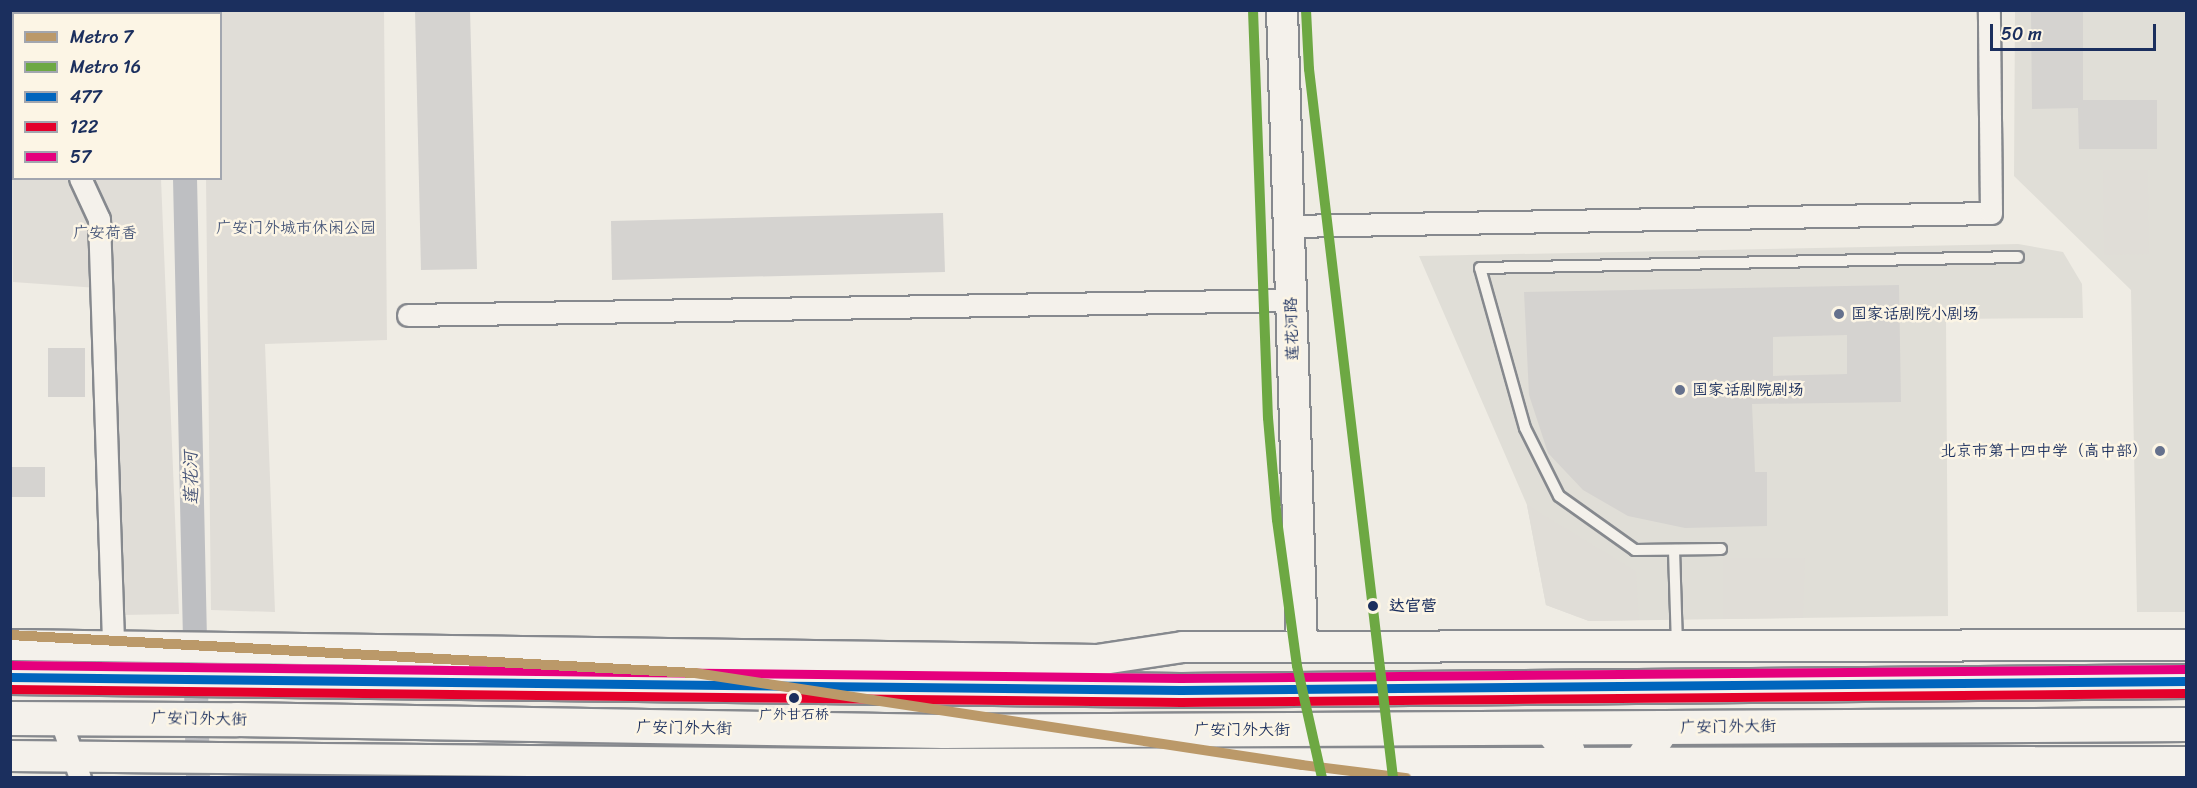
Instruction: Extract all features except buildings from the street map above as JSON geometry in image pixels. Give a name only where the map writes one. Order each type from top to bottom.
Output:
[{"type":"highway","points":[[10,676],[140,662],[1181,690],[2187,681]]},
{"type":"highway","name":"广安门外大街","points":[[10,718],[236,719],[853,731],[1359,752],[1550,728],[2187,724]]},
{"type":"highway","points":[[1550,728],[1567,750],[1571,771]]},
{"type":"highway","points":[[1638,771],[1663,728]]},
{"type":"street","name":"莲花河路","points":[[1282,10],[1302,647]]},
{"type":"street","points":[[1290,226],[1991,213],[1989,10]]},
{"type":"street","points":[[81,180],[99,219],[113,646]]},
{"type":"street","points":[[408,315],[1291,300]]},
{"type":"street","points":[[10,645],[113,646],[140,662]]},
{"type":"street","points":[[234,663],[1097,660],[1182,647],[2187,645]]},
{"type":"street","points":[[60,718],[76,766]]},
{"type":"street","points":[[1928,725],[1929,761]]},
{"type":"street","name":"广安门外大街","points":[[10,756],[76,766],[127,756],[854,764],[1359,752],[1571,771],[1638,771],[1929,761],[2187,762]]},
{"type":"lane","points":[[1721,549],[1635,550],[1559,496],[1525,428],[1480,268],[2018,257]]},
{"type":"lane","points":[[1674,550],[1677,646]]},
{"type":"shaded area","name":"北京市第十四中学（高中部）","points":[[2015,11],[2186,11],[2186,612],[2137,612],[2131,290],[2014,176]]},
{"type":"shaded area","points":[[2018,244],[2063,252],[2082,284],[2083,318],[1946,319],[1948,616],[1589,621],[1546,605],[1527,505],[1419,256]]},
{"type":"green space","name":"广安荷香","points":[[11,11],[154,11],[12,12],[12,146]]},
{"type":"green space","name":"广安门外城市休闲公园","points":[[384,11],[387,340],[265,344],[275,612],[211,610],[206,180],[222,180],[222,12],[203,12]]},
{"type":"green space","points":[[2103,170],[2148,170],[2149,254],[2104,255]]},
{"type":"green space","name":"广安荷香","points":[[12,180],[161,180],[179,614],[122,615],[112,289],[13,282]]},
{"type":"green space","points":[[1527,505],[1636,571],[1639,620],[1589,621],[1546,605]]},
{"type":"green space","points":[[1723,558],[1805,558],[1803,618],[1723,619]]},
{"type":"waterway","name":"莲花河","points":[[185,180],[198,778]]},
{"type":"metro line","name":"16","points":[[1253,10],[1268,418],[1277,520],[1297,666],[1322,778]]},
{"type":"metro line","name":"16","points":[[1306,10],[1309,69],[1393,778]]},
{"type":"metro line","name":"7","points":[[10,635],[695,673],[1302,765],[1406,778]]},
{"type":"transit line","name":"57","points":[[10,665],[1181,678],[2186,669]]},
{"type":"transit line","name":"477","points":[[10,677],[1181,690],[2186,681]]},
{"type":"transit line","name":"122","points":[[10,689],[1181,702],[2186,693]]},
{"type":"place","name":"国家话剧院小剧场","points":[[1839,314]]},
{"type":"place","name":"国家话剧院剧场","points":[[1680,390]]},
{"type":"place","name":"北京市第十四中学（高中部）","points":[[2160,451]]},
{"type":"place","name":"达官营","points":[[1373,606]]},
{"type":"place","name":"广外甘石桥","points":[[794,698]]}]
